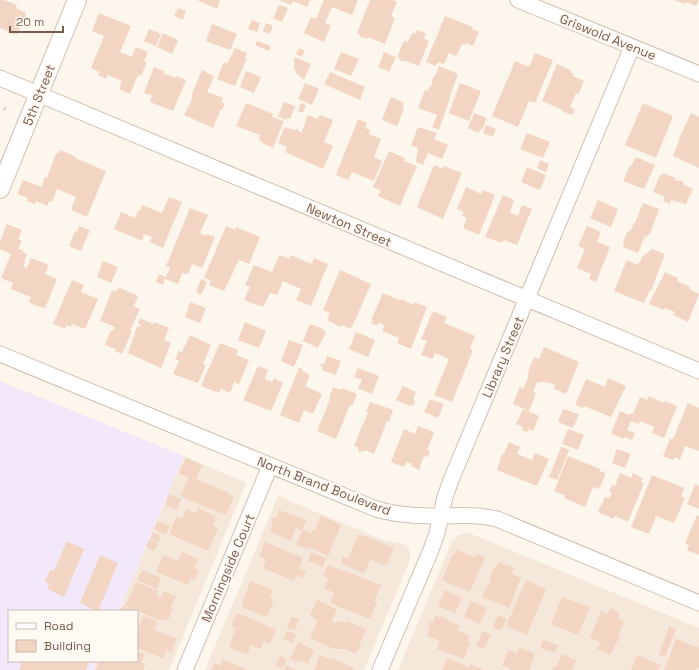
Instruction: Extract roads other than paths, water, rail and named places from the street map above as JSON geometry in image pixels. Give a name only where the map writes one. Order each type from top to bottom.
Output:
[{"type":"street","name":"5th Street","points":[[0,189],[77,0]]},
{"type":"street","name":"Griswold Avenue","points":[[518,0],[699,74]]},
{"type":"street","name":"Library Street","points":[[380,670],[431,550],[451,480],[632,47]]},
{"type":"street","name":"Newton Street","points":[[0,78],[699,371]]},
{"type":"street","name":"North Brand Boulevard","points":[[0,354],[385,512],[407,515],[484,516],[497,519],[699,603]]},
{"type":"street","name":"Morningside Court","points":[[185,670],[270,466]]}]
